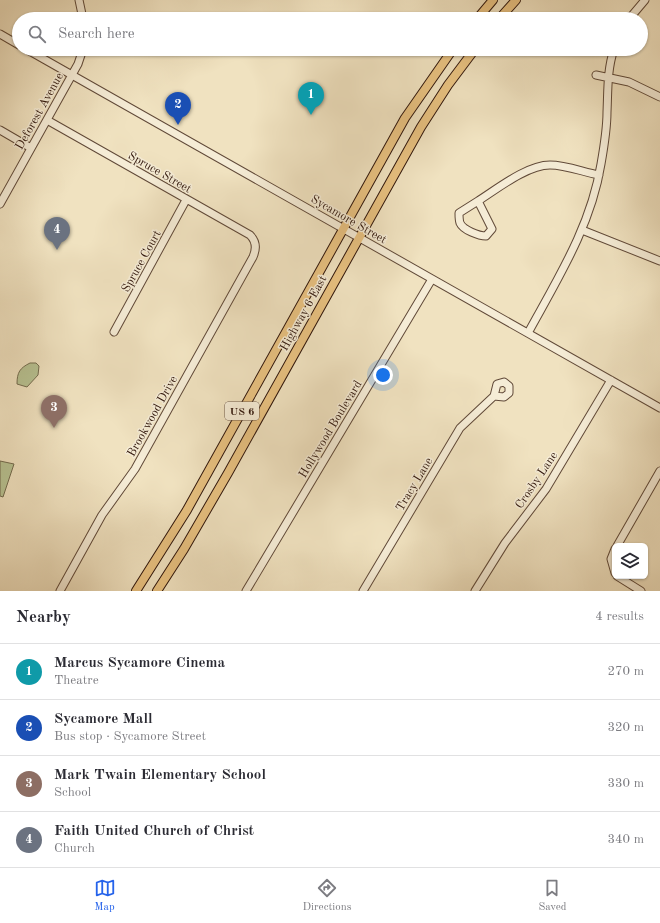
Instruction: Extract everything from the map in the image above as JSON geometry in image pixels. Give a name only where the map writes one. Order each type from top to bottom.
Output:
[{"type":"main road","points":[[483,12],[493,0]]},
{"type":"main road","points":[[505,12],[516,0]]},
{"type":"main road","name":"Highway 6 East","points":[[136,591],[187,510],[405,118],[448,56]]},
{"type":"main road","name":"Highway 6 East","points":[[157,591],[184,550],[228,473],[358,237],[421,127],[448,85],[470,56]]},
{"type":"street","points":[[79,0],[82,12]]},
{"type":"street","points":[[635,12],[645,0]]},
{"type":"street","points":[[0,34],[12,41]]},
{"type":"street","name":"Sycamore Street","points":[[39,56],[660,408]]},
{"type":"street","name":"Deforest Avenue","points":[[0,204],[72,74],[80,56]]},
{"type":"street","points":[[528,333],[576,247],[599,175],[606,132],[608,77],[612,56]]},
{"type":"street","points":[[596,75],[638,85],[660,97]]},
{"type":"street","name":"Spruce Street","points":[[47,120],[250,235],[254,239],[256,248]]},
{"type":"street","points":[[0,130],[31,148]]},
{"type":"street","points":[[478,202],[492,229],[486,236],[465,228],[460,224],[459,213],[518,176],[540,167],[554,165],[599,175]]},
{"type":"street","name":"Spruce Court","points":[[114,332],[186,200]]},
{"type":"street","points":[[582,230],[660,261]]},
{"type":"street","name":"Brookwood Drive","points":[[60,591],[102,515],[135,470],[253,257],[256,248]]},
{"type":"street","name":"Hollywood Boulevard","points":[[246,591],[432,279]]},
{"type":"street","name":"Crosby Lane","points":[[475,591],[505,543],[552,478],[611,380]]},
{"type":"street","name":"Tracy Lane","points":[[363,591],[460,428],[494,396]]},
{"type":"street","points":[[619,543],[660,472]]},
{"type":"street","points":[[622,579],[641,591]]},
{"type":"green space","points":[[30,363],[36,363],[39,366],[38,375],[27,387],[17,384],[20,371]]},
{"type":"green space","points":[[0,461],[14,464],[3,497],[0,496]]},
{"type":"place","name":"Marcus Sycamore Cinema","points":[[311,115]]},
{"type":"place","name":"Sycamore Mall","points":[[178,125]]},
{"type":"place","name":"Faith United Church of Christ","points":[[57,250]]},
{"type":"place","name":"Mark Twain Elementary School","points":[[54,428]]}]
